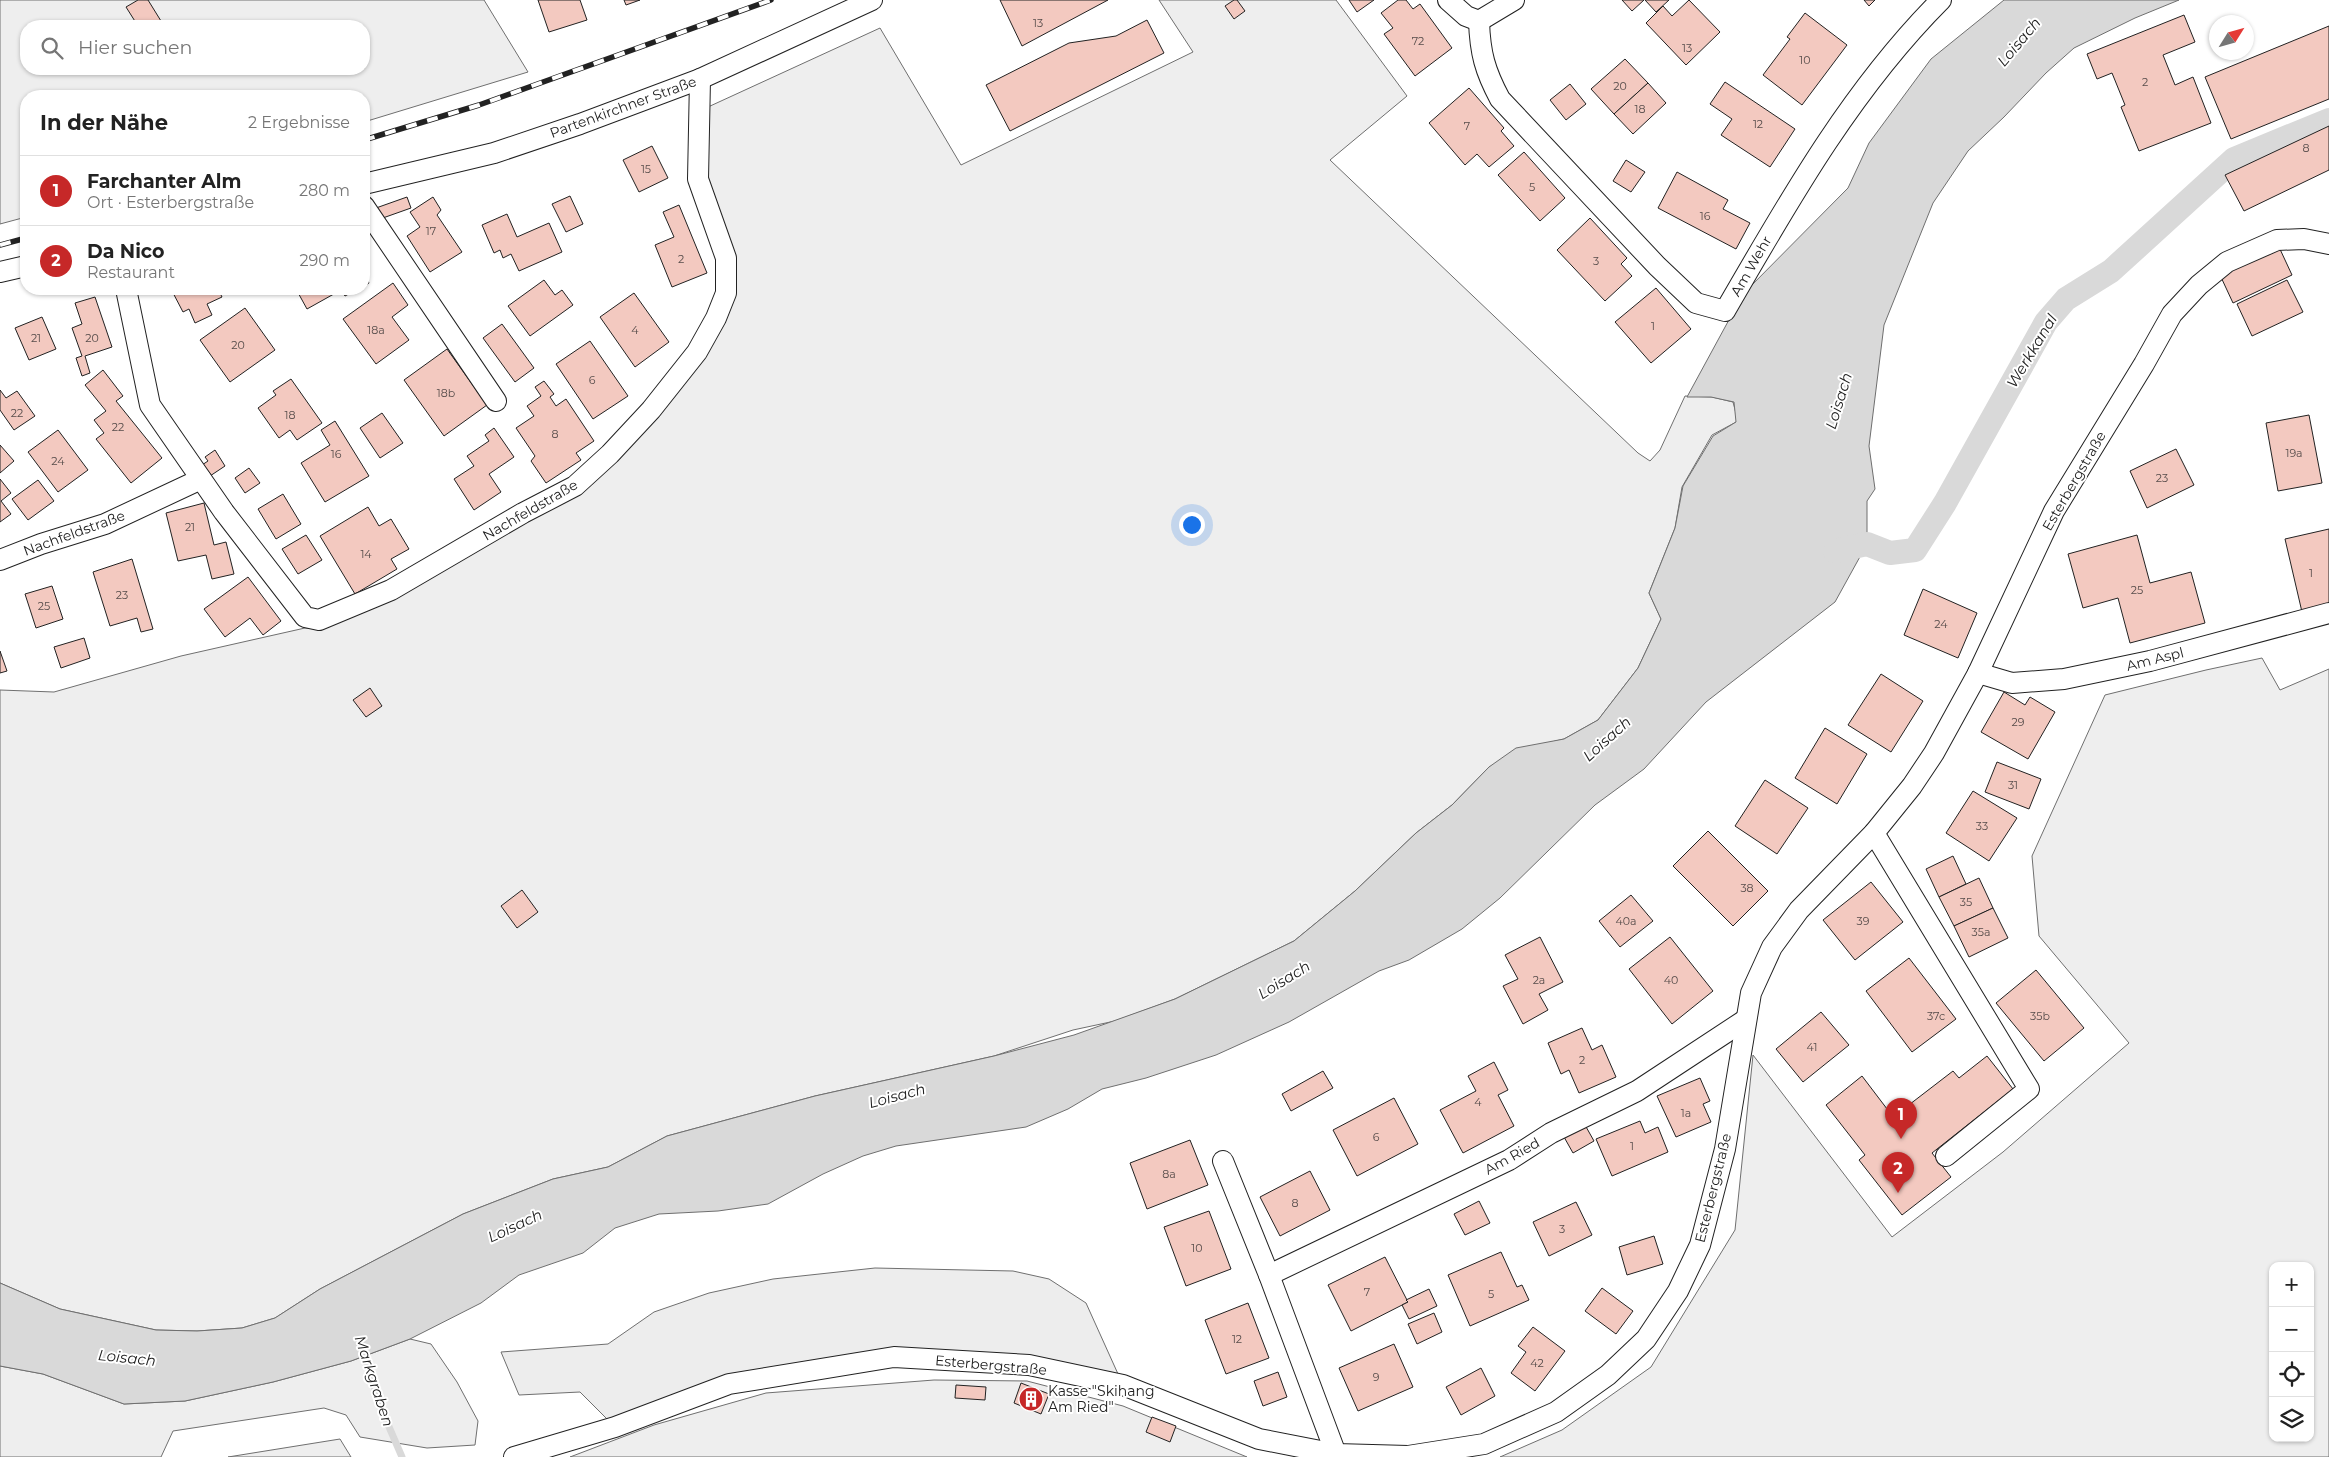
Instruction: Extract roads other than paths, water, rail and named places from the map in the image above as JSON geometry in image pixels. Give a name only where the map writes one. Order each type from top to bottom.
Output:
[{"type":"street","name":"Partenkirchner Straße","points":[[370,183],[494,153],[580,124],[700,79],[872,0]]},
{"type":"street","points":[[1448,0],[1466,16],[1479,21],[1514,0]]},
{"type":"street","name":"Am Wehr","points":[[1479,21],[1480,47],[1486,73],[1500,99],[1663,272],[1696,302],[1725,311],[1790,199],[1827,141],[1899,45],[1941,0]]},
{"type":"street","name":"Nachfeldstraße","points":[[127,295],[150,405],[201,478],[305,618],[319,620],[391,590],[523,513],[575,486],[610,454],[669,390],[697,352],[716,318],[726,293],[726,258],[698,179],[700,79]]},
{"type":"street","points":[[370,215],[496,401]]},
{"type":"street","name":"Esterbergstraße","points":[[514,1457],[615,1427],[729,1384],[894,1357],[1029,1366],[1123,1385],[1259,1439],[1336,1454],[1408,1456],[1484,1444],[1556,1412],[1608,1375],[1646,1339],[1678,1291],[1700,1245],[1725,1149],[1750,993],[1772,947],[1799,910],[1874,833],[1912,786],[1934,753],[1978,673],[2054,511],[2144,364],[2172,314],[2200,285],[2227,262],[2277,240],[2304,239],[2329,244]]},
{"type":"street","points":[[0,272],[20,267]]},
{"type":"street","name":"Nachfeldstraße","points":[[0,560],[41,544],[105,524],[201,478]]},
{"type":"street","name":"Am Aspl","points":[[1978,673],[2012,683],[2064,680],[2150,661],[2329,613]]},
{"type":"street","points":[[1874,833],[2028,1089],[1946,1156]]},
{"type":"street","name":"Am Ried","points":[[1269,1275],[1509,1160],[1552,1134],[1637,1091],[1745,1020]]},
{"type":"street","points":[[1223,1161],[1269,1275],[1336,1454]]},
{"type":"water","name":"Loisach","points":[[2004,0],[2179,0],[2135,18],[2074,48],[2046,73],[1968,151],[1933,203],[1884,325],[1869,446],[1875,489],[1867,501],[1867,544],[1835,602],[1706,702],[1644,769],[1595,805],[1500,898],[1462,929],[1409,960],[1379,971],[1289,1022],[1216,1055],[1146,1078],[1102,1089],[1068,1109],[1026,1127],[896,1146],[863,1156],[823,1174],[768,1204],[718,1211],[659,1214],[615,1228],[583,1253],[519,1275],[481,1303],[410,1339],[351,1361],[273,1382],[185,1401],[124,1404],[43,1374],[0,1366],[0,1283],[60,1309],[156,1330],[197,1331],[242,1328],[275,1318],[320,1289],[463,1214],[553,1179],[608,1167],[667,1136],[815,1096],[994,1056],[1074,1035],[1175,999],[1294,941],[1355,891],[1416,833],[1452,805],[1489,767],[1516,748],[1564,739],[1598,720],[1638,668],[1661,619],[1649,593],[1675,528],[1683,486],[1713,436],[1736,422],[1734,402],[1711,397],[1687,397],[1743,294],[1848,188],[1869,143],[1931,59]]},
{"type":"waterway","name":"Werkkanal","points":[[1835,551],[1867,544],[1890,553],[1915,550],[1945,503],[2046,322],[2066,299],[2111,271],[2234,159],[2329,120]]},
{"type":"waterway","name":"Markgraben","points":[[362,1347],[380,1406],[402,1457]]},
{"type":"railway","points":[[370,138],[479,105],[771,0]]},
{"type":"railway","points":[[0,245],[20,240]]},
{"type":"place","name":"Farchanter Alm","points":[[1901,1139]]},
{"type":"place","name":"Da Nico","points":[[1898,1193]]},
{"type":"place","name":"Kasse \"Skihang Am Ried\"","points":[[1031,1399]]}]
